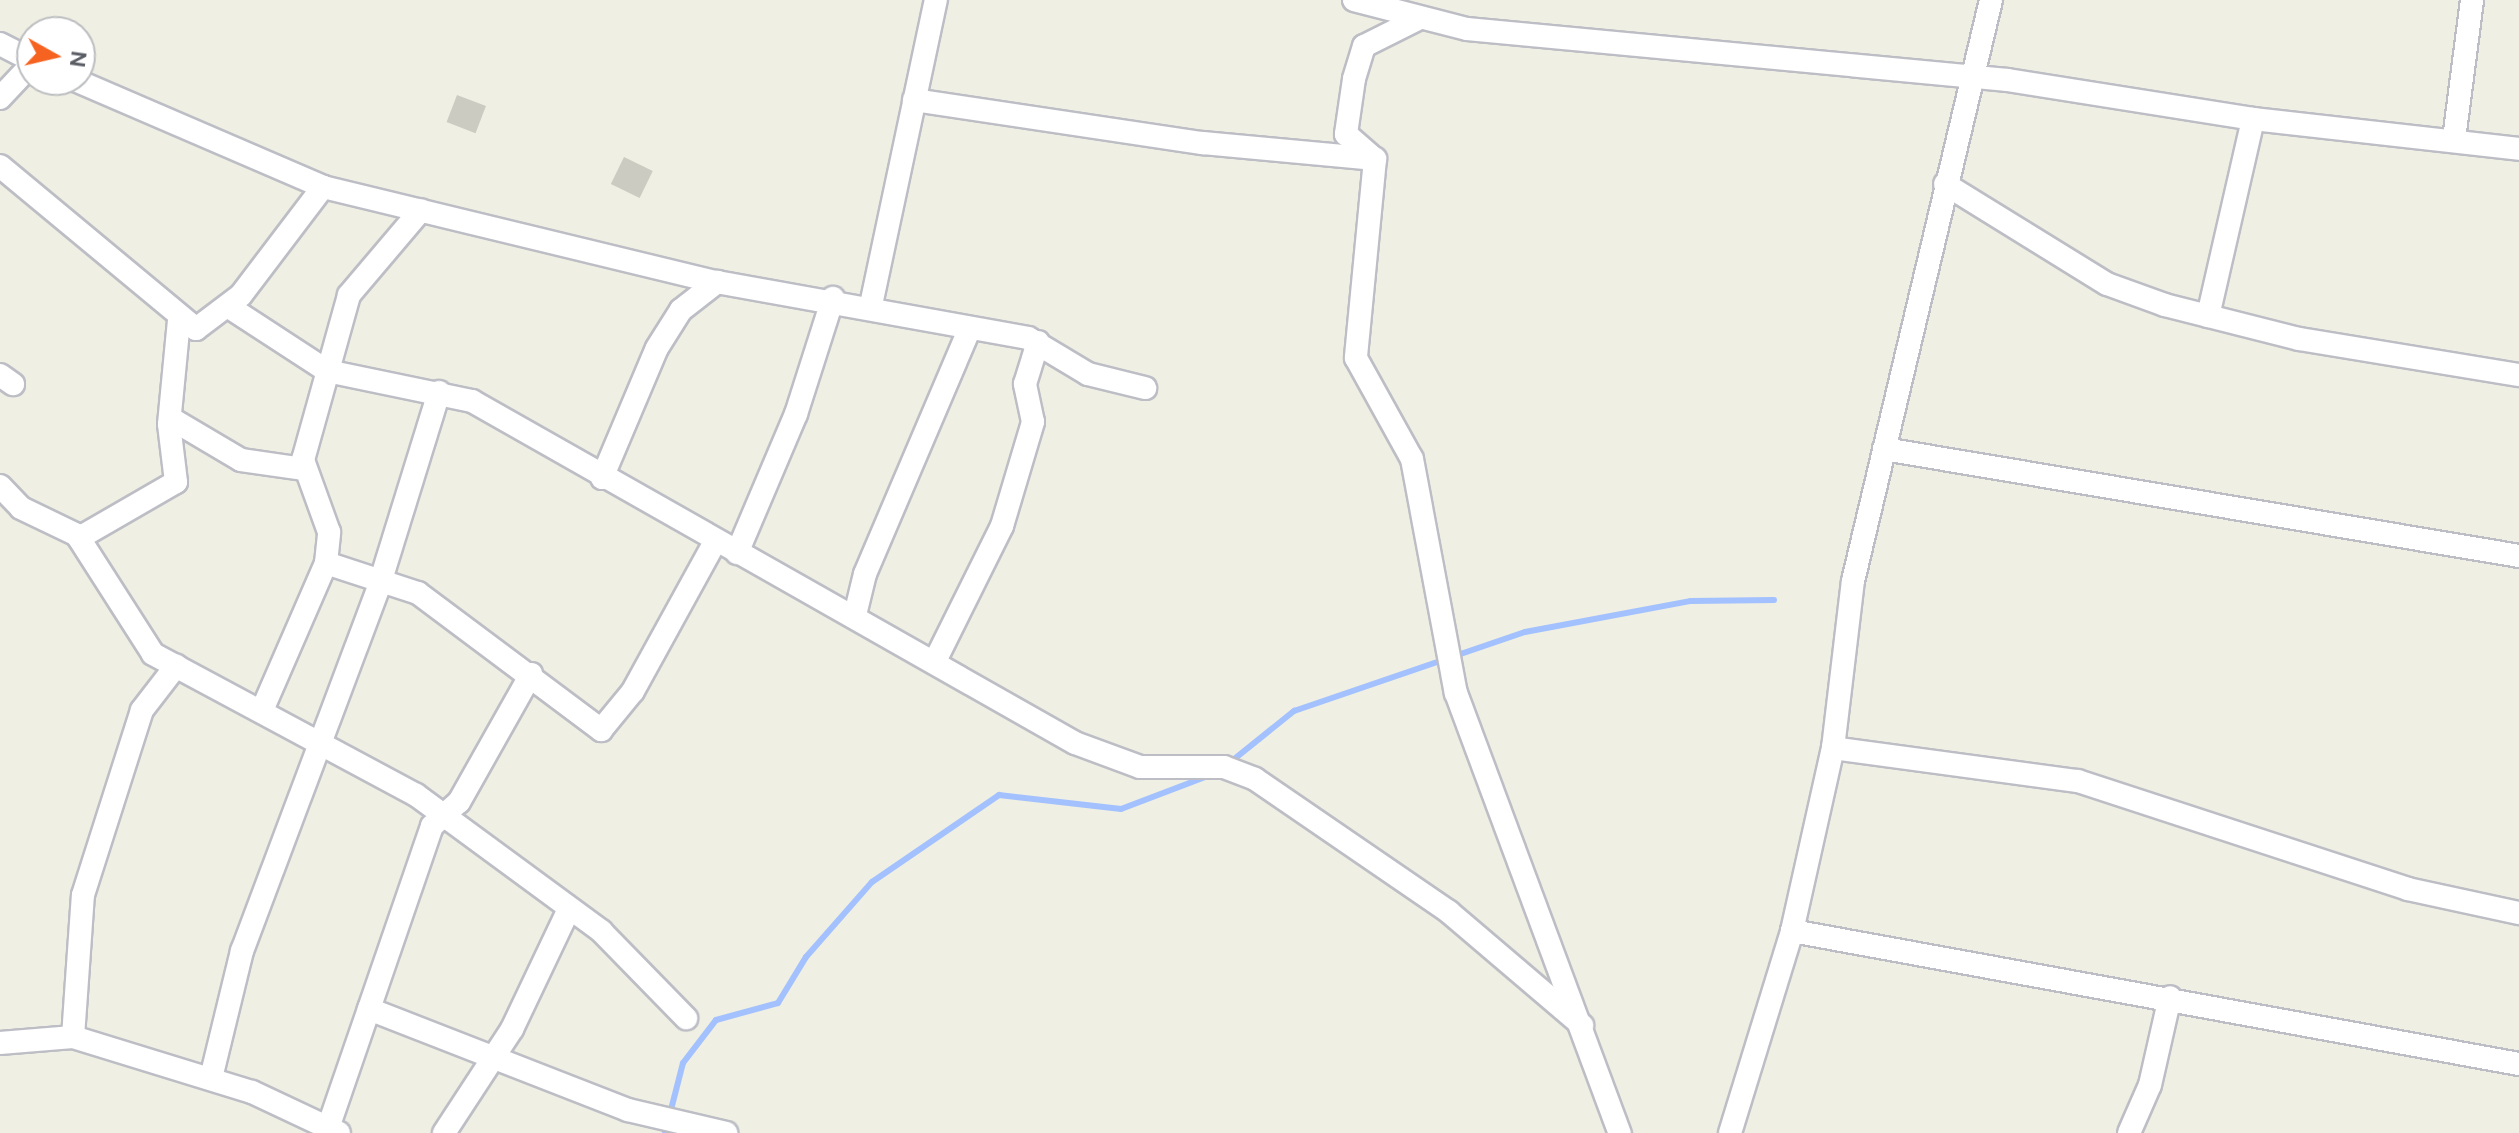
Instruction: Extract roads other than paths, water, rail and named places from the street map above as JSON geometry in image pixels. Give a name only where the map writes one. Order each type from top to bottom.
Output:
[{"type":"street","points":[[871,305],[936,0]]},
{"type":"street","points":[[1354,0],[1416,20],[1975,77],[2253,119],[2454,139],[2519,149]]},
{"type":"street","points":[[1730,1133],[1792,931],[1833,748],[1853,581],[1991,0]]},
{"type":"street","points":[[2454,139],[2472,0]]},
{"type":"street","points":[[1375,159],[1346,134],[1360,53],[1377,36],[1416,20]]},
{"type":"street","points":[[0,98],[16,80]]},
{"type":"street","points":[[96,89],[323,187],[717,282],[871,305],[1038,342],[1088,374],[1145,388]]},
{"type":"street","points":[[914,100],[1203,143],[1375,159]]},
{"type":"street","points":[[2208,316],[2253,119]]},
{"type":"street","points":[[1375,159],[1358,365],[1412,459],[1456,693],[1620,1133]]},
{"type":"street","points":[[0,166],[179,321],[202,328],[229,307],[323,187]]},
{"type":"street","points":[[1945,184],[2107,284],[2208,316],[2361,351],[2519,375]]},
{"type":"street","points":[[263,708],[326,563],[328,528],[304,469],[327,371],[355,282],[421,210]]},
{"type":"street","points":[[602,478],[657,348],[681,310],[717,282]]},
{"type":"street","points":[[737,553],[796,414],[833,298]]},
{"type":"street","points":[[229,307],[327,371],[472,401],[715,542],[855,615],[1043,728],[1111,759],[1224,767],[1255,779],[1449,912],[1582,1025]]},
{"type":"street","points":[[79,538],[174,484],[170,418],[179,321]]},
{"type":"street","points":[[855,615],[865,574],[970,328]]},
{"type":"street","points":[[935,661],[1007,512],[1033,422],[1025,384],[1038,342]]},
{"type":"street","points":[[211,1078],[242,951],[380,583],[439,392]]},
{"type":"street","points":[[170,418],[241,460],[304,469]]},
{"type":"street","points":[[1884,449],[2519,556]]},
{"type":"street","points":[[0,486],[21,508],[79,538],[153,654],[263,708],[318,745],[443,814],[569,909],[686,1018]]},
{"type":"street","points":[[326,563],[424,597],[531,674],[593,726],[607,728],[715,542]]},
{"type":"street","points":[[73,1037],[83,895],[142,710],[176,666]]},
{"type":"street","points":[[0,1043],[73,1037],[211,1078],[334,1130],[369,1009],[429,834],[443,814],[459,802],[531,674]]},
{"type":"street","points":[[1833,748],[2078,781],[2408,889],[2519,913]]},
{"type":"street","points":[[444,1133],[492,1056],[569,909]]},
{"type":"street","points":[[1792,931],[2170,997],[2519,1064]]},
{"type":"street","points":[[2129,1133],[2150,1085],[2170,997]]},
{"type":"street","points":[[369,1009],[628,1110],[726,1133]]},
{"type":"waterway","points":[[1228,764],[1294,711],[1525,632],[1691,601],[1774,600]]},
{"type":"waterway","points":[[665,1133],[683,1063],[716,1020],[778,1003],[806,957],[872,882],[999,795],[1121,809],[1216,773]]}]
